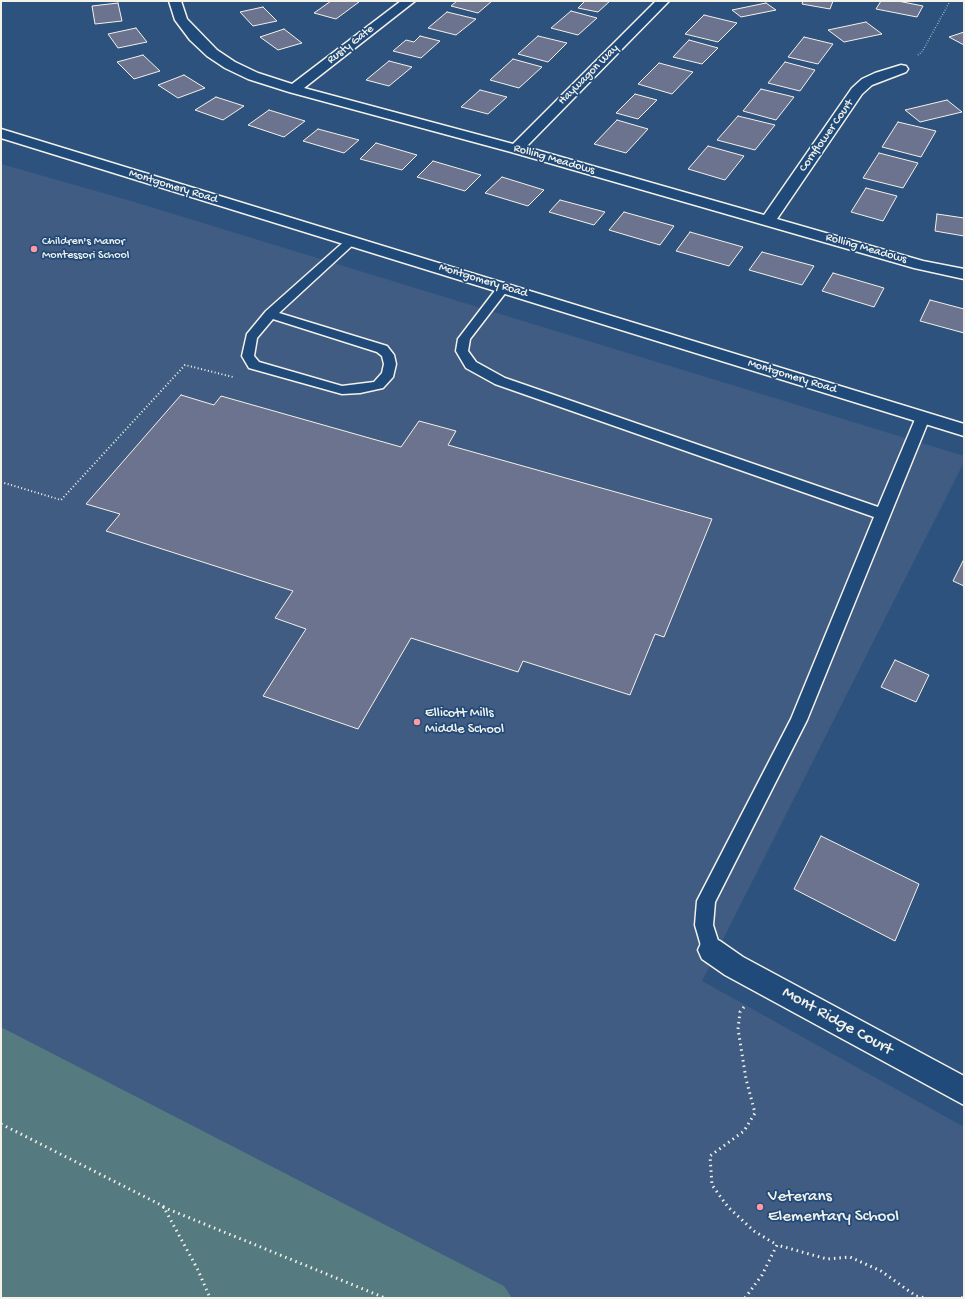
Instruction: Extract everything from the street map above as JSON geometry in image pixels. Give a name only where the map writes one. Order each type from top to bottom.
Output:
[{"type":"street","name":"Rolling Meadows","points":[[175,1],[181,20],[195,37],[212,53],[254,76],[294,89],[516,150],[920,265],[964,274]]},
{"type":"street","name":"Rusty Gate","points":[[294,89],[409,1]]},
{"type":"street","name":"Haywagon Way","points":[[516,150],[663,1]]},
{"type":"street","name":"Cornflower Court","points":[[768,221],[857,91],[867,82],[901,69]]},
{"type":"street","name":"Montgomery Road","points":[[1,133],[964,430]]},
{"type":"street","name":"Mont Ridge Court","points":[[711,950],[734,966],[964,1091]]},
{"type":"lane","points":[[270,314],[369,343],[382,349],[388,355],[390,364],[388,374],[378,385],[360,389],[342,390],[254,365],[248,356],[251,337],[270,314],[351,241]]},
{"type":"lane","points":[[504,287],[464,339],[462,351],[471,365],[500,381],[882,514]]},
{"type":"lane","points":[[711,950],[704,925],[706,901],[799,720],[882,514],[923,417]]},
{"type":"path","points":[[901,69],[922,52],[949,3]]},
{"type":"path","points":[[1,482],[61,500],[185,365],[237,378],[254,365]]},
{"type":"path","points":[[760,980],[740,1012],[738,1029],[746,1079],[755,1113],[744,1131],[710,1156],[712,1185],[728,1207],[754,1231],[777,1245],[807,1252],[827,1259],[850,1257],[881,1271],[916,1296],[926,1298]]},
{"type":"path","points":[[1,1124],[163,1206],[385,1298]]},
{"type":"path","points":[[163,1206],[198,1270],[210,1298]]},
{"type":"path","points":[[745,1298],[762,1275],[777,1245]]},
{"type":"shaded area","name":"Ellicott Mills Middle School","points":[[1,164],[131,201],[964,456],[964,462],[702,981],[964,1127],[964,1298],[512,1298],[504,1286],[1,1027]]},
{"type":"green space","points":[[1,1027],[504,1286],[512,1298],[1,1298]]},
{"type":"building","points":[[331,1],[359,2],[336,19],[314,13]]},
{"type":"building","points":[[457,1],[492,1],[478,13],[451,6]]},
{"type":"building","points":[[585,1],[610,1],[598,12],[578,8]]},
{"type":"building","points":[[803,1],[833,1],[830,9],[802,4]]},
{"type":"building","points":[[881,1],[898,1],[923,6],[917,17],[876,9]]},
{"type":"building","points":[[118,3],[122,21],[95,24],[92,6]]},
{"type":"building","points":[[766,3],[776,10],[741,17],[732,10]]},
{"type":"building","points":[[263,7],[277,21],[253,26],[240,12]]},
{"type":"building","points":[[571,11],[597,18],[578,35],[551,28]]},
{"type":"building","points":[[447,12],[476,19],[456,35],[428,28]]},
{"type":"building","points":[[704,15],[737,23],[718,42],[685,34]]},
{"type":"building","points":[[866,22],[882,34],[844,42],[828,30]]},
{"type":"building","points":[[136,28],[147,42],[118,48],[108,34]]},
{"type":"building","points":[[284,29],[302,43],[278,50],[260,37]]},
{"type":"building","points":[[964,32],[964,45],[949,37]]},
{"type":"building","points":[[420,36],[440,41],[421,58],[393,51],[406,40],[414,42]]},
{"type":"building","points":[[538,36],[567,43],[548,62],[518,54]]},
{"type":"building","points":[[804,37],[833,44],[818,64],[788,57]]},
{"type":"building","points":[[689,40],[718,48],[702,64],[673,57]]},
{"type":"building","points":[[143,55],[160,71],[134,79],[117,62]]},
{"type":"building","points":[[513,59],[542,67],[519,88],[490,80]]},
{"type":"building","points":[[389,61],[412,67],[389,86],[366,80]]},
{"type":"building","points":[[785,62],[815,70],[800,91],[768,83]]},
{"type":"building","points":[[659,63],[693,72],[672,94],[638,84]]},
{"type":"building","points":[[184,75],[205,88],[178,98],[158,85]]},
{"type":"building","points":[[761,89],[794,97],[776,120],[743,111]]},
{"type":"building","points":[[480,90],[507,97],[488,114],[461,107]]},
{"type":"building","points":[[635,94],[657,100],[638,119],[616,113]]},
{"type":"building","points":[[216,97],[244,106],[223,120],[195,110]]},
{"type":"building","points":[[947,100],[962,112],[920,122],[905,110]]},
{"type":"building","points":[[269,110],[305,121],[284,137],[248,125]]},
{"type":"building","points":[[738,116],[775,125],[755,150],[717,140]]},
{"type":"building","points":[[617,120],[648,129],[626,153],[594,144]]},
{"type":"building","points":[[898,122],[936,131],[921,157],[882,147]]},
{"type":"building","points":[[318,129],[359,140],[344,153],[303,141]]},
{"type":"building","points":[[376,143],[417,155],[402,170],[360,159]]},
{"type":"building","points":[[708,146],[744,156],[725,180],[688,169]]},
{"type":"building","points":[[879,153],[918,163],[903,188],[863,178]]},
{"type":"building","points":[[433,161],[481,175],[465,191],[417,177]]},
{"type":"building","points":[[502,177],[544,190],[528,206],[485,193]]},
{"type":"building","points":[[866,188],[897,196],[883,221],[851,212]]},
{"type":"building","points":[[560,200],[605,212],[594,225],[549,212]]},
{"type":"building","points":[[624,212],[674,226],[660,245],[609,230]]},
{"type":"building","points":[[937,214],[964,218],[964,236],[935,231]]},
{"type":"building","points":[[690,232],[743,247],[729,266],[676,251]]},
{"type":"building","points":[[762,252],[814,266],[802,285],[749,270]]},
{"type":"building","points":[[833,273],[884,288],[874,307],[822,291]]},
{"type":"building","points":[[930,300],[964,309],[964,333],[920,321]]},
{"type":"building","points":[[181,395],[214,405],[221,396],[401,447],[419,421],[456,431],[448,445],[712,519],[664,637],[655,634],[630,695],[523,661],[518,672],[411,638],[358,729],[263,696],[306,629],[275,618],[293,591],[106,531],[120,514],[86,504]]},
{"type":"building","points":[[964,559],[964,586],[953,581]]},
{"type":"building","points":[[895,660],[929,675],[916,702],[881,687]]},
{"type":"building","points":[[821,836],[919,884],[895,941],[794,889]]},
{"type":"place","name":"Children's Manor Montessori School","points":[[34,249]]},
{"type":"place","name":"Ellicott Mills Middle School","points":[[417,722]]},
{"type":"place","name":"Veterans Elementary School","points":[[760,1207]]}]
